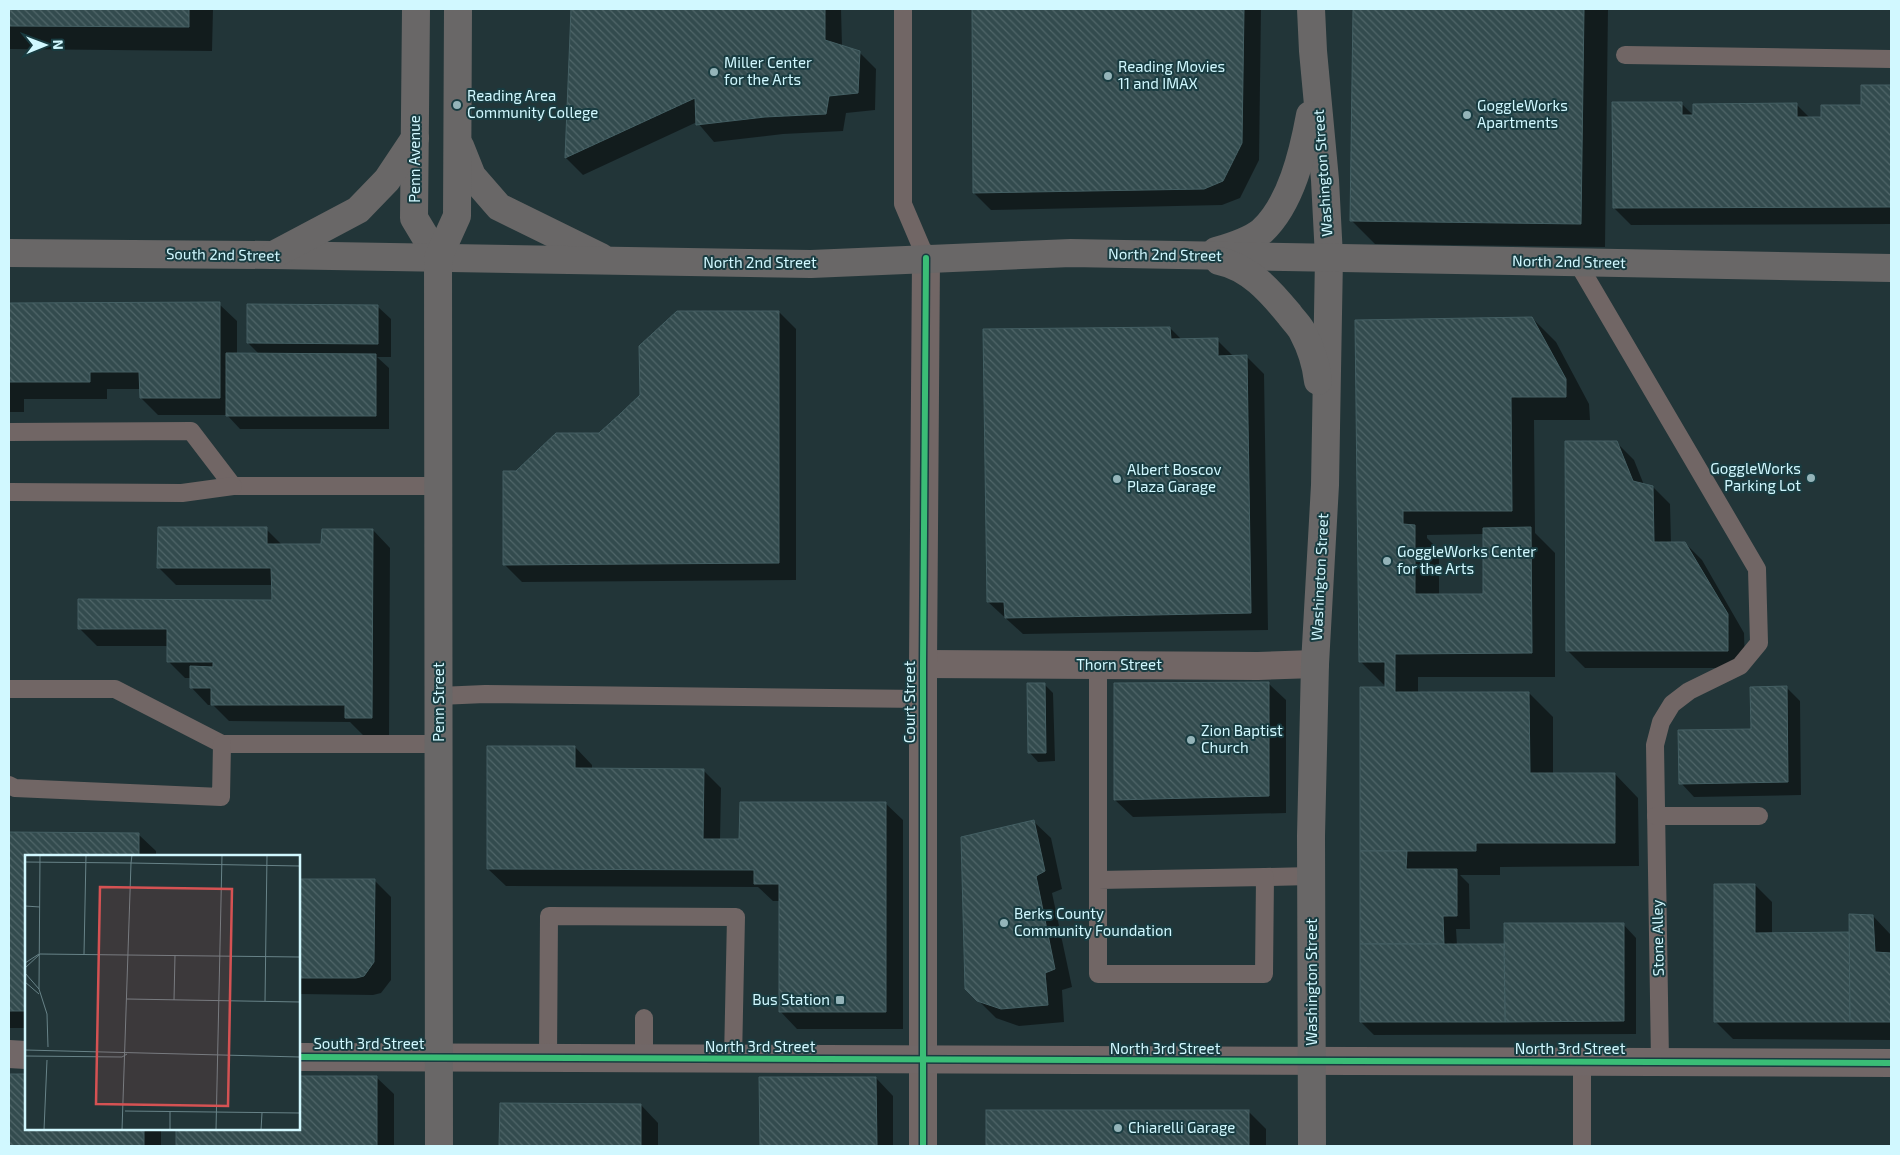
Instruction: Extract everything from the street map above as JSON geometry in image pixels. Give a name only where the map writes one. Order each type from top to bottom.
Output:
[{"type":"main road","name":"Penn Avenue","points":[[416,9],[414,218],[438,258]]},
{"type":"main road","points":[[438,258],[457,216],[458,9]]},
{"type":"main road","name":"Washington Street","points":[[1312,9],[1313,51],[1325,180],[1329,257],[1325,485],[1315,664],[1311,876],[1312,1146]]},
{"type":"main road","points":[[1195,256],[1232,247],[1261,231],[1279,207],[1293,180],[1304,151],[1310,114],[1313,51]]},
{"type":"main road","points":[[272,255],[358,210],[387,180],[415,138]]},
{"type":"main road","points":[[457,140],[472,176],[499,207],[610,261]]},
{"type":"main road","name":"South 2nd Street","points":[[9,253],[438,258]]},
{"type":"main road","name":"North 2nd Street","points":[[438,258],[812,264],[1071,253],[1891,268]]},
{"type":"main road","points":[[1195,256],[1227,263],[1253,276],[1276,298],[1302,331],[1316,365],[1326,437]]},
{"type":"main road","name":"Penn Street","points":[[438,258],[439,1146]]},
{"type":"street","name":"Court Street","points":[[923,1146],[923,664],[926,258]]},
{"type":"street","name":"Thorn Street","points":[[923,664],[1258,666],[1315,664]]},
{"type":"street","points":[[9,1054],[25,1054]]},
{"type":"street","name":"South 3rd Street","points":[[300,1057],[439,1057]]},
{"type":"street","name":"North 3rd Street","points":[[439,1057],[1891,1063]]},
{"type":"lane","points":[[903,9],[903,204],[926,258]]},
{"type":"lane","points":[[1625,55],[1891,60]]},
{"type":"lane","name":"Stone Alley","points":[[1577,262],[1757,569],[1759,643],[1740,666],[1690,691],[1672,704],[1661,722],[1655,745],[1660,1061]]},
{"type":"lane","points":[[9,432],[191,431],[233,486]]},
{"type":"lane","points":[[9,492],[182,492],[233,486],[438,486]]},
{"type":"lane","points":[[1098,664],[1098,974],[1264,974],[1265,877]]},
{"type":"lane","points":[[9,688],[115,689],[222,744],[438,744]]},
{"type":"lane","points":[[439,696],[532,695],[923,699]]},
{"type":"lane","points":[[9,785],[15,788],[221,797],[222,744]]},
{"type":"lane","points":[[1656,816],[1759,816]]},
{"type":"lane","points":[[1098,880],[1311,876]]},
{"type":"lane","points":[[548,1058],[549,916],[559,916],[736,917],[734,1059]]},
{"type":"lane","points":[[644,1018],[644,1059]]},
{"type":"lane","points":[[1582,1063],[1582,1146]]},
{"type":"building","points":[[9,9],[189,9],[189,27],[9,26]]},
{"type":"building","name":"Miller Center for the Arts","points":[[571,9],[825,9],[825,40],[860,51],[858,93],[829,96],[826,114],[765,117],[696,125],[695,98],[565,158]]},
{"type":"building","name":"Reading Movies 11 and IMAX","points":[[972,9],[1244,9],[1242,143],[1223,181],[1204,189],[973,193]]},
{"type":"building","name":"GoggleWorks Apartments","points":[[1353,9],[1584,9],[1581,224],[1350,221]]},
{"type":"building","points":[[1861,85],[1891,85],[1891,207],[1613,208],[1612,102],[1682,102],[1682,115],[1693,115],[1693,104],[1797,103],[1797,117],[1821,117],[1821,105],[1861,105]]},
{"type":"building","points":[[220,302],[220,398],[140,398],[139,372],[90,372],[90,382],[9,382],[9,303]]},
{"type":"building","points":[[247,304],[378,305],[378,344],[247,343]]},
{"type":"building","points":[[677,311],[779,311],[779,563],[503,565],[503,471],[516,471],[556,433],[599,433],[620,414],[640,395],[639,346]]},
{"type":"building","name":"GoggleWorks Center for the Arts","points":[[1532,317],[1566,379],[1566,397],[1511,397],[1512,511],[1403,511],[1403,524],[1415,525],[1415,594],[1483,594],[1483,528],[1531,527],[1532,653],[1395,654],[1395,692],[1529,692],[1530,773],[1615,773],[1615,843],[1476,843],[1476,851],[1360,851],[1360,687],[1385,687],[1385,662],[1359,662],[1355,320]]},
{"type":"building","name":"Albert Boscov Plaza Garage","points":[[1170,327],[1171,339],[1218,338],[1218,356],[1247,355],[1251,613],[1005,618],[1004,602],[987,602],[983,329]]},
{"type":"building","points":[[226,353],[376,354],[376,416],[226,416]]},
{"type":"building","points":[[1565,441],[1617,441],[1633,481],[1653,486],[1654,542],[1685,542],[1728,614],[1728,651],[1566,651]]},
{"type":"building","points":[[158,527],[267,527],[267,544],[321,544],[322,529],[373,529],[372,718],[345,718],[345,705],[211,705],[211,688],[190,688],[190,666],[213,667],[213,662],[167,662],[167,629],[78,629],[78,599],[272,600],[271,568],[157,568]]},
{"type":"building","name":"Zion Baptist Church","points":[[1269,682],[1269,796],[1114,800],[1114,683]]},
{"type":"building","points":[[1027,683],[1045,683],[1046,753],[1028,753]]},
{"type":"building","points":[[1787,686],[1788,782],[1679,784],[1678,730],[1751,729],[1750,687]]},
{"type":"building","points":[[487,746],[575,746],[575,768],[704,769],[703,839],[739,839],[740,802],[886,802],[886,1012],[779,1012],[779,884],[754,884],[754,870],[487,869]]},
{"type":"building","name":"Berks County Community Foundation","points":[[1034,820],[1045,871],[1036,876],[1055,969],[1045,973],[1048,1005],[1001,1009],[977,1001],[965,989],[961,837]]},
{"type":"building","points":[[9,832],[139,833],[139,855],[25,855],[25,1011],[9,1011]]},
{"type":"building","points":[[1360,851],[1407,851],[1406,869],[1457,869],[1457,916],[1443,916],[1444,944],[1360,944]]},
{"type":"building","points":[[300,879],[375,879],[374,962],[364,976],[356,978],[300,978]]},
{"type":"building","points":[[1714,884],[1755,884],[1755,933],[1850,932],[1850,1022],[1714,1022]]},
{"type":"building","points":[[1849,914],[1873,915],[1875,952],[1891,953],[1891,1022],[1850,1022]]},
{"type":"building","points":[[1504,923],[1624,923],[1624,1021],[1505,1022]]},
{"type":"building","points":[[1360,944],[1504,944],[1505,1022],[1360,1022]]},
{"type":"building","points":[[9,1074],[25,1074],[25,1130],[144,1130],[144,1146],[9,1146]]},
{"type":"building","points":[[300,1076],[377,1076],[377,1146],[176,1146],[176,1130],[300,1130]]},
{"type":"building","points":[[759,1077],[876,1077],[877,1146],[760,1146]]},
{"type":"building","points":[[500,1103],[641,1104],[641,1146],[499,1146]]},
{"type":"building","name":"Chiarelli Garage","points":[[986,1110],[1249,1110],[1249,1146],[986,1146]]},
{"type":"cycle path","points":[[923,1146],[923,664],[926,258]]},
{"type":"cycle path","points":[[300,1057],[1891,1063]]},
{"type":"place","name":"Miller Center for the Arts","points":[[714,72]]},
{"type":"place","name":"Reading Movies 11 and IMAX","points":[[1108,76]]},
{"type":"place","name":"Reading Area Community College","points":[[457,105]]},
{"type":"place","name":"GoggleWorks Apartments","points":[[1467,115]]},
{"type":"place","name":"GoggleWorks Parking Lot","points":[[1811,478]]},
{"type":"place","name":"Albert Boscov Plaza Garage","points":[[1117,479]]},
{"type":"place","name":"GoggleWorks Center for the Arts","points":[[1387,561]]},
{"type":"place","name":"Zion Baptist Church","points":[[1191,740]]},
{"type":"place","name":"Berks County Community Foundation","points":[[1004,923]]},
{"type":"place","name":"Bus Station","points":[[840,1000]]},
{"type":"place","name":"Chiarelli Garage","points":[[1118,1128]]}]
